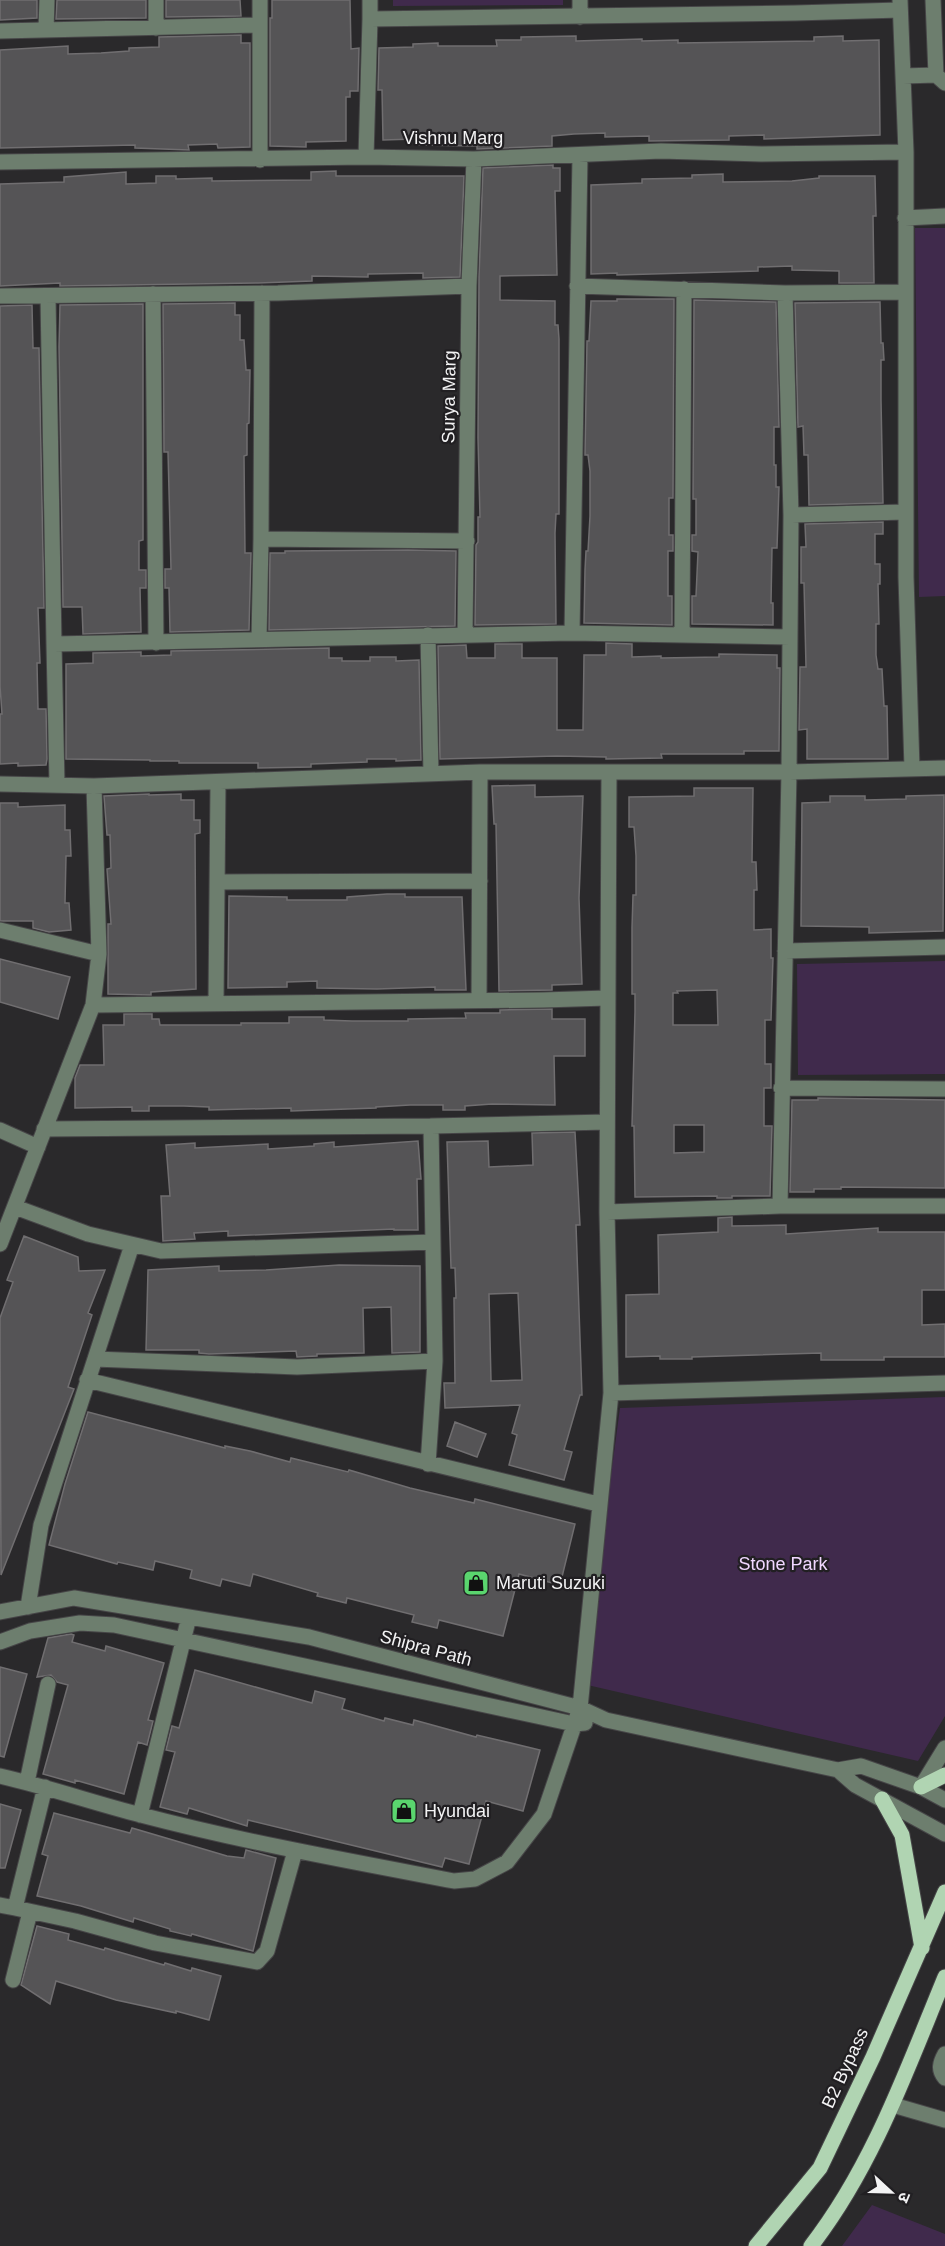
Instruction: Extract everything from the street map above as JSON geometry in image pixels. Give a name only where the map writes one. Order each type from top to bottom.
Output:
[{"type":"main road","points":[[921,1787],[945,1775]]},
{"type":"main road","points":[[882,1799],[902,1835],[922,1948]]},
{"type":"main road","name":"B2 Bypass","points":[[756,2246],[820,2168],[922,1948],[945,1892]]},
{"type":"main road","points":[[811,2246],[849,2191],[892,2105],[945,1977]]},
{"type":"street","points":[[46,30],[47,0]]},
{"type":"street","points":[[156,0],[156,28]]},
{"type":"street","points":[[260,0],[260,160]]},
{"type":"street","points":[[366,157],[370,0]]},
{"type":"street","points":[[580,0],[580,17]]},
{"type":"street","points":[[903,76],[941,79],[933,0]]},
{"type":"street","points":[[370,19],[580,17],[688,8],[900,5],[906,152],[906,513],[912,768]]},
{"type":"street","points":[[0,31],[260,25]]},
{"type":"street","name":"Vishnu Marg","points":[[0,162],[366,157],[474,159],[661,151],[761,154],[906,152]]},
{"type":"street","points":[[572,633],[579,156]]},
{"type":"street","name":"Surya Marg","points":[[465,635],[474,159]]},
{"type":"street","points":[[905,218],[945,216]]},
{"type":"street","points":[[0,296],[262,293],[470,286]]},
{"type":"street","points":[[577,286],[785,293],[905,292]]},
{"type":"street","points":[[682,634],[684,289]]},
{"type":"street","points":[[259,639],[262,293]]},
{"type":"street","points":[[780,1206],[792,514],[785,293]]},
{"type":"street","points":[[153,294],[156,644]]},
{"type":"street","points":[[48,297],[57,784]]},
{"type":"street","points":[[792,514],[906,513]]},
{"type":"street","points":[[261,539],[467,541]]},
{"type":"street","points":[[54,644],[156,644],[259,639],[572,633],[790,637]]},
{"type":"street","points":[[428,635],[431,774]]},
{"type":"street","points":[[0,784],[94,786],[218,783],[480,772],[789,772],[945,768]]},
{"type":"street","points":[[479,1000],[480,772]]},
{"type":"street","points":[[0,1776],[140,1815],[294,1851],[454,1881],[475,1879],[507,1862],[544,1814],[580,1708],[598,1504],[611,1393],[607,1212],[609,772]]},
{"type":"street","points":[[216,1002],[218,783]]},
{"type":"street","points":[[0,1244],[93,1005],[99,954],[94,786]]},
{"type":"street","points":[[218,882],[480,881]]},
{"type":"street","points":[[0,930],[99,954]]},
{"type":"street","points":[[785,951],[945,947]]},
{"type":"street","points":[[93,1005],[607,998]]},
{"type":"street","points":[[781,1088],[945,1089]]},
{"type":"street","points":[[44,1129],[431,1126],[607,1122]]},
{"type":"street","points":[[428,1464],[435,1361],[431,1126]]},
{"type":"street","points":[[0,1130],[38,1147]]},
{"type":"street","points":[[607,1212],[780,1206],[945,1206]]},
{"type":"street","points":[[15,1207],[88,1234],[161,1251],[433,1242]]},
{"type":"street","points":[[28,1607],[41,1525],[132,1245]]},
{"type":"street","points":[[95,1359],[297,1367],[435,1361]]},
{"type":"street","points":[[87,1380],[598,1504]]},
{"type":"street","points":[[611,1393],[945,1383]]},
{"type":"street","name":"Shipra Path","points":[[0,1612],[74,1598],[309,1637],[580,1708],[606,1720],[837,1770],[861,1766],[921,1787],[945,1800]]},
{"type":"street","points":[[140,1815],[189,1617]]},
{"type":"street","points":[[0,1642],[30,1632],[80,1623],[114,1625],[574,1724],[606,1720]]},
{"type":"street","points":[[27,1782],[48,1684]]},
{"type":"street","points":[[921,1787],[945,1748]]},
{"type":"street","name":"Shipra Path","points":[[837,1770],[855,1785],[945,1834]]},
{"type":"street","points":[[13,1980],[15,1908],[45,1787]]},
{"type":"street","points":[[15,1908],[75,1921],[155,1943],[257,1962],[267,1951],[294,1851]]},
{"type":"street","points":[[945,2054],[940,2063],[941,2074],[945,2078]]},
{"type":"street","points":[[892,2105],[945,2121]]},
{"type":"green space","points":[[393,0],[563,0],[563,5],[393,6]]},
{"type":"green space","points":[[915,228],[945,228],[945,596],[919,597]]},
{"type":"green space","points":[[945,961],[945,1074],[798,1075],[797,964]]},
{"type":"green space","name":"Stone Park","points":[[945,1397],[945,1716],[918,1761],[583,1684],[620,1408]]},
{"type":"green space","points":[[872,2205],[945,2234],[945,2246],[842,2246]]},
{"type":"building","points":[[0,0],[37,0],[37,18],[0,20]]},
{"type":"building","points":[[57,0],[146,0],[146,18],[56,19]]},
{"type":"building","points":[[166,0],[240,0],[241,16],[166,17]]},
{"type":"building","points":[[272,0],[350,0],[351,49],[359,48],[358,91],[350,91],[350,97],[346,97],[346,141],[306,142],[306,147],[270,146]]},
{"type":"building","points":[[241,35],[241,43],[250,43],[250,147],[218,148],[217,144],[188,145],[189,150],[135,148],[135,145],[0,148],[0,50],[68,46],[68,54],[101,53],[129,51],[129,48],[159,47],[159,37]]},
{"type":"building","points":[[576,36],[576,41],[642,39],[642,41],[678,40],[678,43],[814,41],[814,37],[843,36],[843,41],[879,40],[880,135],[764,139],[764,135],[729,136],[729,140],[649,141],[649,136],[605,137],[605,133],[574,134],[552,136],[552,146],[477,149],[477,146],[415,145],[415,139],[383,140],[382,90],[378,90],[379,48],[413,47],[413,44],[438,43],[438,46],[497,46],[496,40]]},
{"type":"building","points":[[553,165],[553,168],[560,168],[560,191],[555,191],[557,275],[500,276],[500,300],[555,301],[555,325],[558,325],[559,339],[559,514],[556,514],[555,533],[556,624],[475,625],[476,545],[478,517],[480,517],[479,277],[483,168]]},
{"type":"building","points":[[336,171],[336,176],[464,176],[460,277],[423,278],[423,273],[368,274],[368,277],[312,276],[312,281],[258,283],[60,286],[60,283],[0,286],[0,184],[64,182],[64,177],[126,172],[126,184],[156,183],[156,176],[176,176],[176,179],[212,178],[212,181],[311,180],[311,172]]},
{"type":"building","points":[[723,174],[723,182],[792,181],[819,178],[819,176],[875,176],[874,283],[839,283],[839,271],[792,270],[792,266],[758,267],[758,271],[591,274],[591,185],[642,183],[642,179],[692,178],[692,175]]},
{"type":"building","points":[[617,299],[674,299],[673,498],[669,498],[669,535],[673,535],[673,551],[668,551],[668,596],[672,596],[672,625],[584,623],[586,551],[588,551],[590,516],[590,471],[588,455],[585,455],[587,341],[589,341],[591,301],[617,301]]},
{"type":"building","points":[[694,300],[776,302],[779,427],[774,427],[774,465],[776,465],[776,487],[779,487],[777,548],[772,548],[773,625],[692,624],[692,596],[696,596],[698,552],[692,551],[692,535],[696,535],[696,499],[693,499]]},
{"type":"building","points":[[880,302],[881,343],[883,343],[884,360],[881,360],[883,503],[809,505],[808,455],[804,455],[803,426],[798,427],[795,303]]},
{"type":"building","points":[[235,303],[235,315],[240,315],[240,340],[244,340],[246,370],[250,370],[247,455],[244,456],[245,553],[251,553],[249,630],[170,632],[169,588],[165,588],[165,569],[171,569],[168,452],[164,452],[163,304]]},
{"type":"building","points":[[143,304],[143,540],[139,541],[139,570],[146,570],[146,588],[140,588],[141,632],[83,634],[82,607],[63,607],[60,305]]},
{"type":"building","points":[[32,305],[33,348],[39,348],[44,608],[38,608],[40,663],[37,663],[38,709],[46,709],[47,759],[46,765],[18,766],[18,763],[0,764],[0,714],[2,714],[0,686],[0,306]]},
{"type":"building","points":[[883,522],[883,534],[875,534],[875,564],[880,564],[876,655],[878,669],[882,669],[884,706],[887,706],[888,759],[807,759],[807,729],[799,730],[800,667],[806,667],[804,583],[801,583],[801,547],[806,547],[805,524]]},
{"type":"building","points":[[456,551],[455,626],[269,630],[270,553]]},
{"type":"building","points":[[606,643],[632,644],[632,657],[777,655],[777,668],[780,668],[779,751],[744,751],[744,754],[661,754],[662,758],[606,759],[606,757],[557,756],[440,759],[438,646],[466,645],[467,658],[495,658],[495,644],[522,644],[522,658],[557,658],[557,730],[583,730],[584,655],[606,655]]},
{"type":"building","points":[[329,648],[329,658],[342,658],[342,661],[370,661],[370,657],[396,657],[396,661],[419,660],[421,760],[367,759],[367,762],[311,764],[311,767],[258,768],[258,763],[66,759],[66,664],[93,663],[93,653],[141,652],[141,656],[171,655],[171,651]]},
{"type":"building","points":[[535,785],[535,797],[583,796],[579,898],[582,984],[552,985],[552,990],[499,991],[496,824],[494,824],[492,786]]},
{"type":"building","points":[[694,788],[753,788],[752,862],[756,862],[757,890],[754,890],[754,930],[771,929],[771,958],[773,958],[771,1020],[765,1020],[765,1064],[771,1064],[771,1088],[764,1088],[764,1126],[772,1126],[770,1196],[635,1197],[634,1126],[632,1126],[635,994],[632,994],[632,928],[633,895],[636,895],[636,856],[634,827],[629,827],[629,797],[694,796]],"holes":[[[717,990],[718,1025],[673,1025],[673,993]],[[674,1125],[704,1125],[704,1152],[674,1153]]]},
{"type":"building","points":[[181,794],[181,800],[194,800],[194,820],[200,820],[200,833],[195,834],[196,989],[151,992],[151,995],[108,994],[108,924],[111,924],[107,869],[111,868],[110,835],[107,835],[104,796]]},
{"type":"building","points":[[944,795],[943,931],[869,933],[869,927],[801,926],[802,803],[830,802],[830,796],[865,796],[865,800]]},
{"type":"building","points":[[0,803],[18,803],[18,807],[65,805],[65,830],[70,830],[71,856],[66,856],[65,903],[69,903],[71,930],[49,932],[33,928],[33,921],[0,921]]},
{"type":"building","points":[[405,894],[405,897],[462,897],[466,990],[435,990],[435,987],[317,988],[317,981],[287,982],[287,987],[228,988],[229,896],[287,897],[287,900],[347,900],[347,897]]},
{"type":"building","points":[[0,959],[70,977],[58,1019],[0,1002]]},
{"type":"building","points":[[552,1009],[552,1019],[585,1019],[585,1056],[554,1056],[555,1105],[492,1104],[465,1106],[465,1110],[443,1110],[443,1105],[291,1111],[291,1108],[209,1110],[209,1107],[184,1106],[149,1106],[149,1111],[132,1111],[132,1107],[75,1108],[75,1078],[80,1065],[104,1065],[103,1025],[124,1025],[124,1014],[152,1014],[152,1019],[159,1019],[160,1025],[241,1025],[241,1023],[289,1023],[289,1017],[324,1017],[324,1020],[352,1021],[408,1021],[408,1019],[466,1018],[465,1013],[500,1013],[500,1010]]},
{"type":"building","points":[[818,1098],[945,1100],[945,1188],[841,1187],[841,1189],[814,1189],[814,1192],[790,1192],[792,1100],[818,1100]]},
{"type":"building","points":[[575,1132],[580,1225],[576,1225],[582,1395],[580,1395],[564,1450],[572,1452],[564,1480],[509,1465],[517,1435],[512,1433],[520,1405],[445,1408],[444,1383],[455,1383],[454,1298],[456,1298],[455,1268],[451,1268],[447,1142],[488,1141],[489,1167],[533,1165],[532,1133]],"holes":[[[518,1293],[522,1380],[491,1381],[489,1294]]]},
{"type":"building","points":[[418,1141],[421,1179],[417,1179],[418,1230],[228,1236],[228,1231],[194,1233],[195,1239],[163,1241],[161,1196],[170,1196],[166,1145],[195,1143],[195,1148],[268,1144],[268,1149],[314,1146],[314,1144],[334,1142],[334,1147]]},
{"type":"building","points":[[732,1217],[732,1226],[786,1225],[786,1234],[878,1228],[878,1232],[945,1232],[945,1290],[922,1290],[922,1325],[945,1324],[945,1357],[821,1360],[821,1353],[692,1357],[692,1359],[660,1359],[660,1356],[626,1357],[626,1295],[659,1294],[658,1235],[718,1232],[718,1218]]},
{"type":"building","points":[[24,1236],[78,1257],[79,1271],[105,1270],[88,1313],[92,1315],[68,1387],[74,1389],[1,1575],[0,1318],[13,1282],[7,1280]]},
{"type":"building","points":[[339,1265],[420,1266],[420,1352],[392,1353],[391,1307],[363,1308],[364,1353],[317,1354],[317,1356],[297,1357],[296,1351],[209,1354],[199,1353],[199,1350],[146,1350],[148,1270],[219,1266],[219,1271],[266,1270]]},
{"type":"building","points":[[88,1412],[225,1448],[225,1446],[250,1451],[290,1462],[291,1458],[348,1472],[349,1470],[410,1488],[474,1503],[475,1499],[575,1524],[560,1585],[519,1574],[503,1636],[439,1620],[437,1628],[412,1622],[414,1615],[347,1598],[346,1603],[317,1596],[318,1593],[253,1574],[250,1586],[222,1579],[220,1586],[190,1578],[192,1570],[155,1561],[153,1570],[118,1562],[117,1564],[49,1545],[65,1484]]},
{"type":"building","points":[[455,1422],[486,1434],[477,1457],[447,1446]]},
{"type":"building","points":[[74,1635],[72,1642],[105,1651],[106,1646],[164,1663],[148,1720],[153,1721],[147,1745],[138,1742],[124,1794],[75,1780],[75,1783],[43,1774],[68,1685],[57,1682],[51,1675],[37,1677],[48,1638]]},
{"type":"building","points":[[0,1667],[27,1674],[4,1757],[0,1756]]},
{"type":"building","points":[[195,1670],[312,1703],[315,1691],[345,1699],[342,1709],[384,1721],[385,1718],[413,1725],[414,1720],[476,1737],[477,1735],[540,1750],[523,1811],[486,1801],[469,1864],[445,1858],[442,1867],[248,1820],[247,1826],[189,1808],[187,1814],[160,1807],[175,1752],[166,1750],[172,1726],[179,1728]]},
{"type":"building","points":[[0,1804],[21,1810],[5,1868],[0,1868]]},
{"type":"building","points":[[54,1813],[130,1833],[132,1828],[227,1856],[244,1858],[246,1850],[276,1858],[253,1951],[192,1934],[191,1936],[170,1931],[170,1929],[134,1918],[133,1922],[81,1906],[37,1896],[48,1856],[42,1854]]},
{"type":"building","points":[[37,1926],[69,1934],[68,1940],[104,1950],[105,1948],[164,1965],[165,1963],[191,1971],[192,1968],[221,1976],[209,2020],[176,2011],[176,2013],[116,2000],[56,1981],[50,2004],[21,1985]]},
{"type":"place","name":"Maruti Suzuki","points":[[476,1583]]},
{"type":"place","name":"Hyundai","points":[[404,1811]]}]
